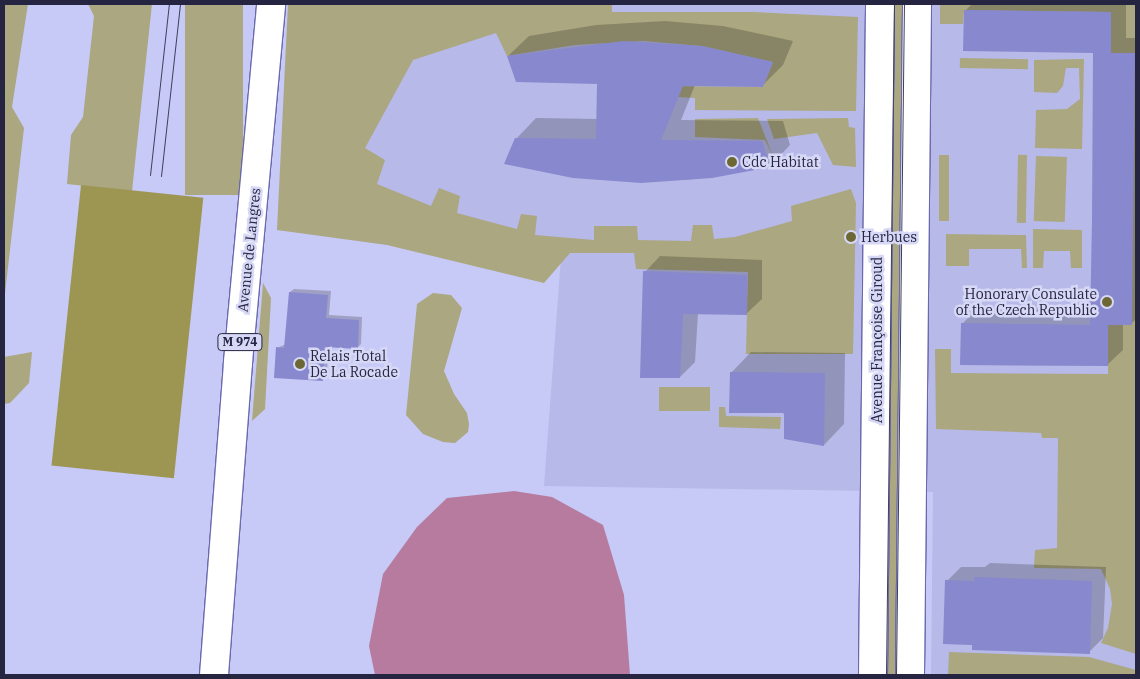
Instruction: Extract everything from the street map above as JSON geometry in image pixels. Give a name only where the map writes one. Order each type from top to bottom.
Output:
[{"type":"street","name":"Avenue de Langres","points":[[214,675],[236,382],[271,4]]},
{"type":"street","name":"Avenue Françoise Giroud","points":[[873,675],[880,4]]},
{"type":"street","points":[[910,675],[917,4]]},
{"type":"shaded area","points":[[4,4],[28,4],[12,107],[24,128],[4,302]]},
{"type":"shaded area","points":[[88,4],[152,4],[132,191],[67,184],[71,135],[83,117],[94,16]]},
{"type":"shaded area","points":[[185,4],[243,4],[243,195],[185,195]]},
{"type":"shaded area","points":[[288,4],[612,4],[612,12],[754,12],[858,17],[856,111],[695,110],[695,98],[662,96],[662,86],[763,87],[773,62],[702,46],[643,41],[575,45],[507,56],[496,33],[413,60],[365,148],[385,160],[377,184],[431,206],[439,188],[460,196],[457,213],[517,229],[521,214],[537,216],[535,235],[594,240],[594,226],[637,226],[638,240],[691,241],[693,225],[712,225],[714,239],[735,237],[792,221],[791,206],[851,189],[856,203],[853,354],[746,354],[748,272],[636,269],[634,253],[570,253],[544,283],[387,245],[277,230]]},
{"type":"shaded area","points":[[355,4],[1136,4],[1136,675],[931,675],[933,492],[544,486],[562,244],[331,234]]},
{"type":"shaded area","points":[[888,4],[910,4],[910,675],[888,675]]},
{"type":"shaded area","points":[[940,4],[1136,4],[1136,654],[1101,643],[1108,628],[1112,604],[1110,589],[1101,569],[1034,568],[1035,550],[1057,548],[1058,438],[1042,438],[1041,433],[936,429],[935,349],[951,349],[951,373],[1108,374],[1108,325],[1135,53],[1111,53],[1111,12],[964,10],[963,24],[940,24]]},
{"type":"shaded area","points":[[960,58],[1028,59],[1028,69],[960,68]]},
{"type":"shaded area","points":[[1084,59],[1082,149],[1035,148],[1036,110],[1067,109],[1080,99],[1079,68],[1066,68],[1063,86],[1057,93],[1034,92],[1034,60]]},
{"type":"shaded area","points":[[758,118],[773,156],[765,140],[695,137],[695,119]]},
{"type":"shaded area","points":[[848,118],[849,127],[855,128],[856,167],[833,165],[817,133],[774,139],[767,119]]},
{"type":"shaded area","points":[[939,155],[949,155],[949,221],[939,221]]},
{"type":"shaded area","points":[[1018,155],[1027,155],[1026,223],[1017,223]]},
{"type":"shaded area","points":[[1036,156],[1067,157],[1065,222],[1034,221]]},
{"type":"shaded area","points":[[81,185],[203,198],[174,478],[52,465]]},
{"type":"shaded area","points":[[1033,229],[1082,230],[1082,268],[1071,268],[1070,251],[1044,251],[1043,268],[1033,268]]},
{"type":"shaded area","points":[[946,234],[1026,235],[1027,268],[1022,268],[1021,249],[969,249],[969,266],[946,266]]},
{"type":"shaded area","points":[[263,283],[271,298],[265,409],[252,421]]},
{"type":"shaded area","points":[[433,293],[451,295],[462,308],[444,371],[454,394],[467,413],[469,424],[468,432],[455,443],[443,442],[423,434],[406,415],[417,304]]},
{"type":"shaded area","points":[[32,352],[29,383],[10,403],[4,404],[4,357]]},
{"type":"shaded area","points":[[659,387],[710,387],[710,411],[659,411]]},
{"type":"shaded area","points":[[719,407],[725,407],[726,416],[781,417],[780,429],[719,427]]},
{"type":"shaded area","points":[[514,491],[552,497],[603,525],[624,595],[630,675],[375,675],[369,646],[383,574],[417,527],[447,498]]},
{"type":"shaded area","points":[[949,652],[1089,657],[1136,670],[1136,675],[948,675]]},
{"type":"building","points":[[964,10],[1111,12],[1111,53],[1135,53],[1132,325],[1108,325],[1108,366],[960,365],[961,323],[1090,325],[1092,220],[1093,53],[963,51]]},
{"type":"building","points":[[624,41],[702,46],[773,62],[763,87],[683,86],[661,140],[762,141],[770,167],[712,178],[641,183],[573,178],[504,164],[515,138],[596,139],[597,84],[516,82],[507,56]]},
{"type":"building","points":[[643,271],[747,275],[747,315],[683,314],[680,378],[640,378]]},
{"type":"building","points":[[289,292],[328,295],[326,318],[359,320],[358,349],[325,347],[323,381],[274,378],[276,347],[284,348]]},
{"type":"building","points":[[730,372],[825,373],[824,446],[784,439],[784,413],[729,413]]},
{"type":"building","points":[[974,577],[1092,581],[1090,654],[972,650],[972,645],[943,644],[945,580],[974,581]]},
{"type":"tram line","points":[[150,175],[169,4]]},
{"type":"tram line","points":[[161,176],[180,4]]},
{"type":"tram line","points":[[886,675],[894,4]]},
{"type":"tram line","points":[[896,675],[904,4]]},
{"type":"place","name":"Cdc Habitat","points":[[732,162]]},
{"type":"place","name":"Herbues","points":[[851,237]]},
{"type":"place","name":"Honorary Consulate of the Czech Republic","points":[[1107,302]]},
{"type":"place","name":"Relais Total De La Rocade","points":[[300,364]]}]
